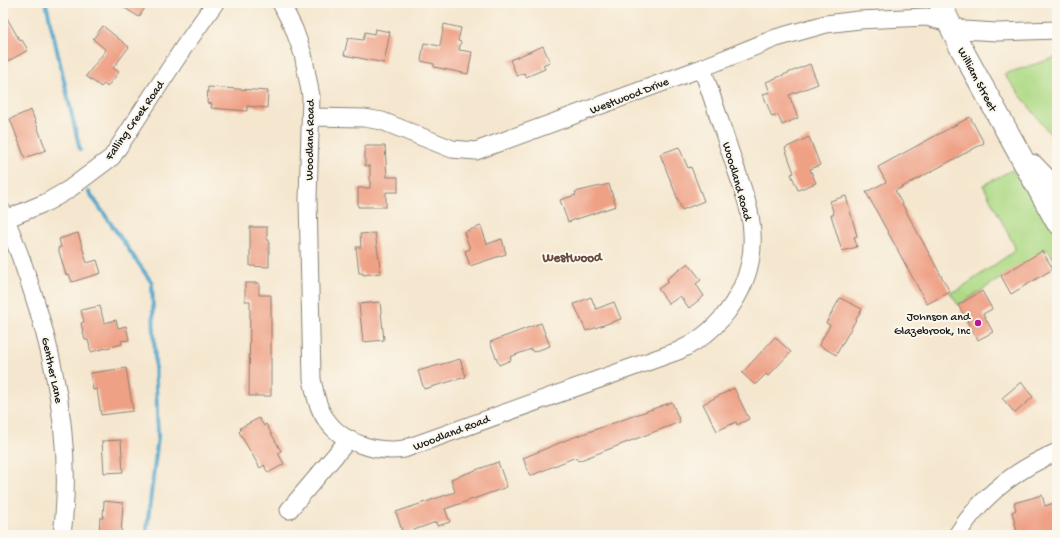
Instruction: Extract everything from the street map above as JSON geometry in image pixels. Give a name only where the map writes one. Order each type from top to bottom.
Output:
[{"type":"highway","name":"William Street","points":[[940,3],[995,111],[1020,153],[1043,200],[1057,222]]},
{"type":"highway","name":"William Street","points":[[1020,153],[1057,191]]},
{"type":"street","name":"Falling Creek Road","points":[[4,216],[47,202],[68,190],[112,157],[184,47],[215,3]]},
{"type":"street","name":"Woodland Road","points":[[281,3],[294,28],[303,54],[311,96],[308,199],[312,379],[315,395],[327,422],[349,439],[376,450],[404,450],[484,419],[678,351],[704,336],[720,322],[733,305],[745,280],[752,254],[752,232],[748,205],[702,68]]},
{"type":"street","name":"Westwood Drive","points":[[311,117],[364,118],[382,121],[452,149],[476,151],[702,68],[776,38],[826,24],[859,20],[927,17],[949,23],[964,30],[997,32],[1057,30]]},
{"type":"street","name":"Genther Lane","points":[[4,216],[40,316],[50,354],[63,418],[65,445],[65,486],[62,535]]},
{"type":"street","points":[[289,510],[324,472],[349,439]]},
{"type":"street","points":[[957,535],[982,501],[994,490],[1015,474],[1038,460],[1057,452]]},
{"type":"green space","points":[[1057,57],[1057,143],[1004,74]]},
{"type":"green space","points":[[1012,170],[1057,234],[1057,264],[1047,249],[958,305],[950,292],[958,290],[1013,252],[1015,247],[983,185]]},
{"type":"building","points":[[117,3],[148,3],[139,17]]},
{"type":"building","points":[[3,11],[20,41],[22,40],[28,50],[3,64]]},
{"type":"building","points":[[444,24],[461,28],[458,41],[461,42],[459,50],[472,52],[468,74],[434,67],[434,64],[421,61],[424,43],[440,46]]},
{"type":"building","points":[[103,26],[129,47],[113,68],[119,72],[107,87],[104,84],[101,87],[86,76],[106,50],[93,39]]},
{"type":"building","points":[[375,29],[390,32],[384,63],[344,55],[348,38],[363,40],[365,32],[374,34]]},
{"type":"building","points":[[543,46],[550,62],[543,65],[545,69],[526,77],[524,73],[517,76],[510,60]]},
{"type":"building","points":[[810,64],[818,84],[789,95],[798,118],[782,125],[778,115],[772,117],[763,94],[770,92],[766,82]]},
{"type":"building","points":[[208,87],[268,91],[267,108],[247,106],[247,111],[211,108],[212,104],[207,103]]},
{"type":"building","points":[[31,110],[46,150],[25,158],[10,119]]},
{"type":"building","points":[[970,117],[984,143],[895,191],[950,292],[927,304],[866,192],[886,182],[878,167]]},
{"type":"building","points":[[809,137],[820,165],[810,169],[816,183],[798,190],[791,174],[794,173],[785,148]]},
{"type":"building","points":[[365,146],[385,146],[387,177],[398,177],[398,192],[386,192],[386,207],[358,207],[358,188],[370,188],[370,166],[365,166]]},
{"type":"building","points":[[679,147],[688,168],[691,167],[704,201],[682,210],[660,154]]},
{"type":"building","points":[[609,184],[616,206],[568,222],[560,200],[576,195],[575,192]]},
{"type":"building","points":[[846,196],[857,236],[854,237],[857,247],[842,251],[831,215],[834,215],[830,201]]},
{"type":"building","points":[[481,226],[487,244],[502,239],[506,254],[470,266],[465,251],[470,249],[464,232]]},
{"type":"building","points":[[250,227],[267,227],[267,240],[269,240],[269,267],[250,266]]},
{"type":"building","points":[[78,233],[87,263],[97,260],[101,273],[72,282],[69,274],[66,275],[58,248],[61,247],[59,239]]},
{"type":"building","points":[[375,233],[381,273],[363,275],[363,273],[359,273],[356,247],[361,247],[360,234]]},
{"type":"building","points":[[1042,251],[1053,269],[1011,294],[1001,276]]},
{"type":"building","points":[[688,263],[701,280],[696,284],[704,296],[689,308],[680,296],[669,304],[658,289],[668,282],[667,279]]},
{"type":"building","points":[[245,283],[259,283],[259,295],[271,295],[271,396],[249,396],[250,301],[245,301]]},
{"type":"building","name":"Johnson and Glazebrook, Inc","points":[[982,291],[992,309],[983,314],[993,332],[978,340],[958,305]]},
{"type":"building","points":[[591,297],[596,309],[614,302],[621,319],[586,331],[574,304]]},
{"type":"building","points":[[840,298],[862,309],[836,355],[819,345],[830,325],[826,323]]},
{"type":"building","points":[[380,302],[384,340],[363,342],[359,304]]},
{"type":"building","points":[[100,306],[104,323],[116,320],[118,328],[126,326],[129,340],[121,341],[122,344],[91,352],[88,340],[85,340],[81,323],[84,322],[81,310]]},
{"type":"building","points":[[541,323],[550,346],[533,352],[531,349],[510,357],[511,360],[499,365],[490,342]]},
{"type":"building","points":[[775,337],[791,352],[768,376],[766,374],[755,385],[742,373]]},
{"type":"building","points":[[460,359],[466,377],[424,389],[418,371]]},
{"type":"building","points":[[126,368],[133,411],[101,415],[97,389],[93,390],[90,373]]},
{"type":"building","points":[[1021,382],[1033,397],[1015,413],[1002,398]]},
{"type":"building","points":[[734,388],[749,419],[737,425],[736,422],[717,431],[703,404]]},
{"type":"building","points":[[672,402],[680,422],[578,461],[576,457],[530,476],[523,458],[569,439]]},
{"type":"building","points":[[259,418],[264,426],[266,424],[281,451],[278,453],[284,464],[268,473],[264,465],[260,468],[239,432],[241,430],[240,428]]},
{"type":"building","points":[[121,440],[123,472],[104,473],[102,441]]},
{"type":"building","points":[[498,462],[507,487],[445,509],[450,522],[437,526],[436,522],[403,534],[396,512],[455,492],[451,479]]},
{"type":"building","points":[[1042,495],[1045,506],[1057,502],[1057,531],[1053,533],[1053,535],[1018,535],[1012,512],[1016,510],[1014,503]]},
{"type":"building","points":[[104,501],[123,503],[121,535],[99,535],[100,518],[103,518]]},
{"type":"waterway","points":[[46,3],[80,150]]},
{"type":"waterway","points":[[89,192],[152,283],[158,437],[146,535]]},
{"type":"place","name":"Johnson and Glazebrook, Inc","points":[[978,323]]},
{"type":"district","name":"Westwood","points":[[572,256]]}]
